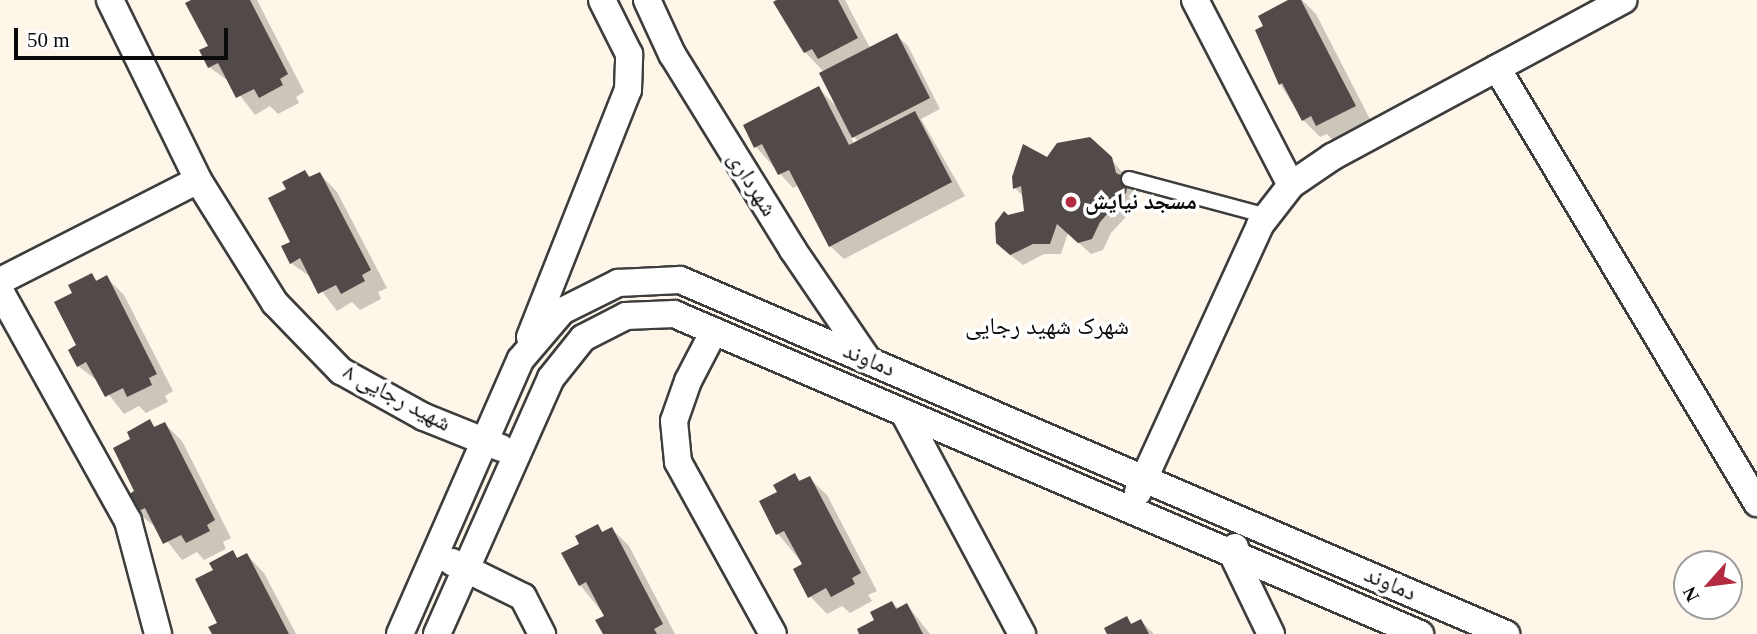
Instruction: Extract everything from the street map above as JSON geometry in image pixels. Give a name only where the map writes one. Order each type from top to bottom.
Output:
[{"type":"street","name":"شهید رجایی ۸","points":[[110,0],[198,180],[275,303],[341,371],[424,417],[517,454]]},
{"type":"street","points":[[522,359],[631,72],[629,54],[602,0]]},
{"type":"street","name":"شهرداری","points":[[647,0],[672,54],[793,250],[868,360]]},
{"type":"street","points":[[1195,0],[1291,185]]},
{"type":"street","points":[[1130,510],[1267,216],[1291,185],[1332,157],[1497,68],[1600,7],[1623,0]]},
{"type":"street","points":[[631,72],[672,54]]},
{"type":"street","points":[[1497,68],[1757,503]]},
{"type":"street","points":[[0,281],[198,180]]},
{"type":"street","name":"دماوند","points":[[400,634],[522,359],[562,311],[618,282],[680,280],[1507,634]]},
{"type":"street","points":[[0,291],[128,521],[158,634]]},
{"type":"street","name":"دماوند","points":[[437,634],[551,377],[583,338],[626,316],[674,314],[1420,634]]},
{"type":"street","points":[[714,331],[688,380],[674,421],[678,462],[773,634]]},
{"type":"street","points":[[904,413],[1022,634]]},
{"type":"street","points":[[1246,523],[1233,553],[1271,634]]},
{"type":"street","points":[[435,555],[523,597],[542,634]]},
{"type":"lane","points":[[1129,179],[1267,216]]},
{"type":"building","points":[[191,0],[250,0],[288,74],[280,79],[283,85],[259,98],[254,89],[236,98],[218,63],[208,68],[199,50],[208,46],[185,3]]},
{"type":"building","points":[[838,0],[858,38],[818,59],[812,49],[804,53],[773,2]]},
{"type":"building","points":[[1288,0],[1301,0],[1356,106],[1316,126],[1311,116],[1302,121],[1282,83],[1279,85],[1255,30],[1263,26],[1258,16]]},
{"type":"building","points":[[897,33],[930,98],[852,138],[819,73]]},
{"type":"building","points":[[819,86],[849,145],[915,111],[952,182],[829,247],[789,170],[778,175],[762,144],[754,148],[743,125]]},
{"type":"building","name":"مسجد نیایش","points":[[1090,137],[1112,157],[1116,173],[1129,179],[1126,193],[1100,222],[1092,239],[1078,243],[1057,224],[1050,244],[1033,244],[1010,255],[996,243],[995,223],[1004,211],[1008,215],[1024,211],[1021,186],[1013,189],[1012,177],[1023,144],[1047,157],[1057,143]]},
{"type":"building","points":[[305,170],[309,177],[320,172],[371,270],[362,275],[365,281],[341,294],[336,285],[318,294],[300,258],[290,264],[281,246],[290,242],[268,198],[286,189],[282,182]]},
{"type":"building","points":[[92,273],[96,281],[107,275],[157,374],[149,378],[152,385],[127,397],[123,388],[105,397],[86,362],[77,367],[68,350],[76,345],[54,302],[72,293],[68,285]]},
{"type":"building","points":[[150,419],[154,427],[165,422],[215,520],[207,525],[210,531],[186,543],[181,535],[163,544],[145,508],[135,513],[126,496],[134,491],[113,448],[130,439],[127,432]]},
{"type":"building","points":[[795,473],[799,481],[810,476],[861,573],[852,578],[855,584],[831,597],[826,588],[808,598],[793,569],[802,564],[784,531],[776,535],[759,501],[777,492],[773,485]]},
{"type":"building","points":[[598,524],[602,532],[612,527],[663,624],[654,629],[657,634],[603,634],[595,620],[604,616],[586,582],[579,586],[561,553],[579,544],[575,536]]},
{"type":"building","points":[[233,550],[237,558],[247,553],[289,634],[212,634],[208,627],[217,623],[195,579],[213,570],[209,563]]},
{"type":"building","points":[[892,601],[896,609],[907,603],[923,634],[859,634],[857,629],[874,620],[870,612]]},
{"type":"building","points":[[1127,616],[1131,624],[1141,619],[1149,634],[1107,634],[1104,628]]},
{"type":"place","name":"مسجد نیایش","points":[[1071,202]]},
{"type":"district","name":"شهرک شهید رجایی","points":[[1047,327]]}]
